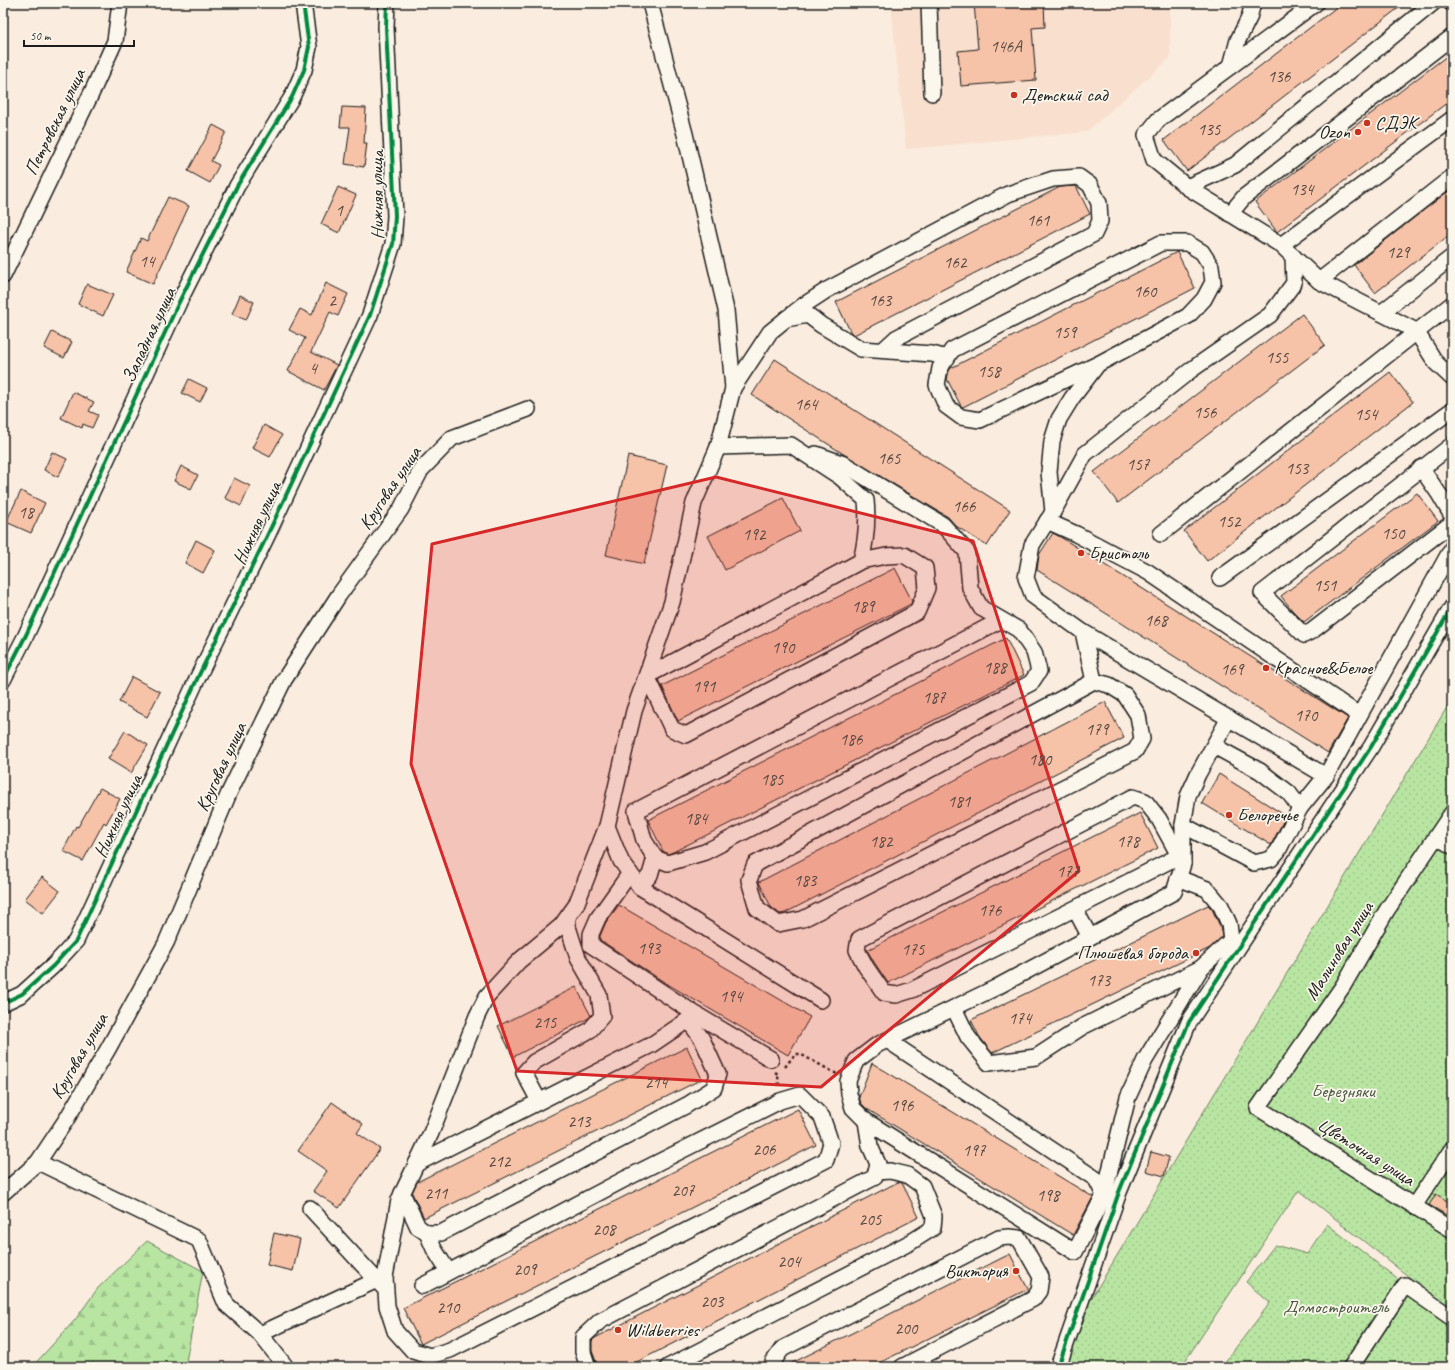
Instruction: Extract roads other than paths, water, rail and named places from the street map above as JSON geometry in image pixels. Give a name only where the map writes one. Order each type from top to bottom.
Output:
[{"type":"street","name":"Петровская улица","points":[[3,276],[116,41],[120,3]]},
{"type":"street","name":"Западная улица","points":[[3,680],[32,621],[179,302],[237,186],[292,97],[304,70],[308,47],[303,3]]},
{"type":"street","name":"Нижняя улица","points":[[3,1003],[22,994],[53,966],[76,941],[199,675],[267,536],[370,315],[393,244],[395,216],[386,28],[387,3]]},
{"type":"street","points":[[650,3],[684,134],[726,310],[733,388]]},
{"type":"street","points":[[929,3],[932,93]]},
{"type":"street","points":[[1231,66],[1238,40],[1249,18],[1253,3]]},
{"type":"street","points":[[1316,3],[1158,120],[1146,135],[1154,160],[1187,187],[1281,245],[1319,281],[1416,332],[1436,364],[1452,378]]},
{"type":"street","points":[[1187,187],[1235,165],[1433,3]]},
{"type":"street","points":[[1230,214],[1244,197],[1452,37]]},
{"type":"street","points":[[1281,245],[1452,119]]},
{"type":"street","points":[[260,1334],[382,1285],[385,1277],[399,1200],[431,1133],[477,1016],[487,996],[519,961],[561,926],[576,905],[607,826],[634,711],[672,602],[694,503],[718,447],[733,388],[770,332],[804,304],[827,290],[1008,194],[1053,179],[1079,177],[1090,185],[1099,203],[1100,221],[1094,234],[896,338],[883,350]]},
{"type":"street","points":[[1319,281],[1452,177]]},
{"type":"street","points":[[1161,243],[1187,243],[1202,252],[1212,266],[1213,282],[1204,299],[1188,316],[1098,364],[980,420],[961,417],[946,406],[937,385],[940,368],[952,350],[1161,243]]},
{"type":"street","points":[[1293,256],[1294,283],[1270,315],[1191,370],[1085,454],[1032,545],[1026,578],[1033,596],[1083,632],[1326,776]]},
{"type":"street","points":[[1381,313],[1452,257]]},
{"type":"street","points":[[1161,534],[1452,304]]},
{"type":"street","points":[[786,319],[808,315],[821,325],[861,348],[932,354],[947,358]]},
{"type":"street","points":[[1050,516],[1049,472],[1052,441],[1059,419],[1072,398],[1098,364]]},
{"type":"street","name":"Круговая улица","points":[[3,1193],[38,1162],[66,1120],[108,1049],[166,943],[229,793],[284,680],[339,595],[401,509],[421,470],[452,438],[528,409]]},
{"type":"street","points":[[1220,578],[1452,410]]},
{"type":"street","points":[[1452,445],[1262,593],[1304,635],[1312,631],[1452,523]]},
{"type":"street","points":[[718,447],[791,446],[844,464],[943,525],[967,552],[970,588],[981,608],[1019,630],[1034,652],[1039,671],[1031,684],[705,852],[668,863],[655,858],[644,840],[636,811],[1001,620]]},
{"type":"street","points":[[791,446],[840,477],[866,500],[868,517],[866,542],[861,562]]},
{"type":"street","points":[[1421,468],[1440,494],[1452,516]]},
{"type":"street","points":[[1050,516],[1148,572],[1359,715]]},
{"type":"street","points":[[1183,825],[1254,863],[1271,859],[1278,851],[1300,808],[1326,776],[1452,548]]},
{"type":"street","points":[[904,555],[924,568],[927,588],[918,612],[686,735],[672,729],[646,676],[861,562],[886,556],[904,555]]},
{"type":"street","points":[[1058,1367],[1119,1192],[1189,1022],[1372,747],[1452,608]]},
{"type":"street","points":[[1083,632],[1094,681]]},
{"type":"street","points":[[1094,681],[1109,685],[1125,695],[1138,714],[1142,739],[1135,751],[802,919],[778,924],[757,908],[749,880],[755,864],[1094,681]]},
{"type":"street","points":[[1178,878],[1207,889],[1220,906],[1229,924],[1231,940],[1201,968],[1145,1060],[1128,1097],[1104,1195],[1074,1252],[866,1121],[853,1108],[849,1094],[848,1081],[856,1061],[877,1045],[996,988],[1174,892],[1181,860],[1183,825],[1188,796],[1198,774],[1229,718]]},
{"type":"street","points":[[1214,746],[1266,775],[1289,793],[1300,808]]},
{"type":"street","points":[[1133,797],[1145,801],[1158,819],[1181,860],[1075,909],[912,990],[896,995],[884,993],[866,967],[857,950],[859,939],[1133,797]]},
{"type":"street","name":"Малиновая улица","points":[[1258,1108],[1343,986],[1387,910],[1452,814]]},
{"type":"street","points":[[607,826],[621,861],[640,887],[821,1000]]},
{"type":"street","points":[[1437,837],[1452,846]]},
{"type":"street","points":[[640,887],[650,875],[655,858]]},
{"type":"street","points":[[630,873],[598,918],[591,934],[591,945],[690,1016],[771,1059]]},
{"type":"street","points":[[1075,909],[1090,937]]},
{"type":"street","points":[[539,1101],[524,1074],[534,1062],[590,1030],[602,1016],[599,995],[578,958],[568,927],[568,916]]},
{"type":"street","points":[[954,1008],[968,1037],[989,1063],[1036,1056],[1082,1027],[1201,968]]},
{"type":"street","points":[[416,1164],[651,1045],[690,1016]]},
{"type":"street","points":[[427,1233],[441,1233],[687,1105],[714,1088],[718,1074],[690,1016]]},
{"type":"street","points":[[887,1040],[1096,1179],[1104,1195]]},
{"type":"street","points":[[310,1208],[382,1285],[395,1331],[413,1351],[430,1361],[826,1160],[831,1143],[822,1117],[800,1095],[780,1101],[623,1180],[422,1286]]},
{"type":"street","name":"Цветочная улица","points":[[1258,1108],[1452,1230]]},
{"type":"street","points":[[588,1367],[583,1352],[583,1337],[600,1321],[875,1177],[878,1164],[870,1146],[866,1121]]},
{"type":"street","points":[[1414,1206],[1452,1149]]},
{"type":"street","points":[[38,1162],[199,1240],[226,1304],[260,1334],[286,1367]]},
{"type":"street","points":[[668,1367],[910,1242],[933,1228],[934,1216],[922,1186],[907,1175],[890,1171],[876,1172]]},
{"type":"street","points":[[402,1192],[418,1227],[427,1233],[434,1249],[448,1271]]},
{"type":"street","points":[[902,1367],[1033,1299],[1039,1291],[1041,1277],[1019,1238],[1025,1221]]},
{"type":"street","points":[[773,1367],[773,1362],[782,1349],[999,1238],[1019,1238]]},
{"type":"street","points":[[1351,1367],[1405,1285],[1452,1318]]},
{"type":"place","name":"Детский сад","points":[[1014,95]]},
{"type":"place","name":"СДЭК","points":[[1367,123]]},
{"type":"place","name":"Ozon","points":[[1358,132]]},
{"type":"place","name":"Бристоль","points":[[1081,553]]},
{"type":"place","name":"Красное&Белое","points":[[1266,668]]},
{"type":"place","name":"Белоречье","points":[[1229,815]]},
{"type":"place","name":"Плюшевая борода","points":[[1196,953]]},
{"type":"place","name":"Виктория","points":[[1016,1271]]},
{"type":"place","name":"Wildberries","points":[[618,1330]]},
{"type":"park label","name":"Березняки","points":[[1343,1091]]},
{"type":"park label","name":"Домостроитель","points":[[1336,1307]]}]
